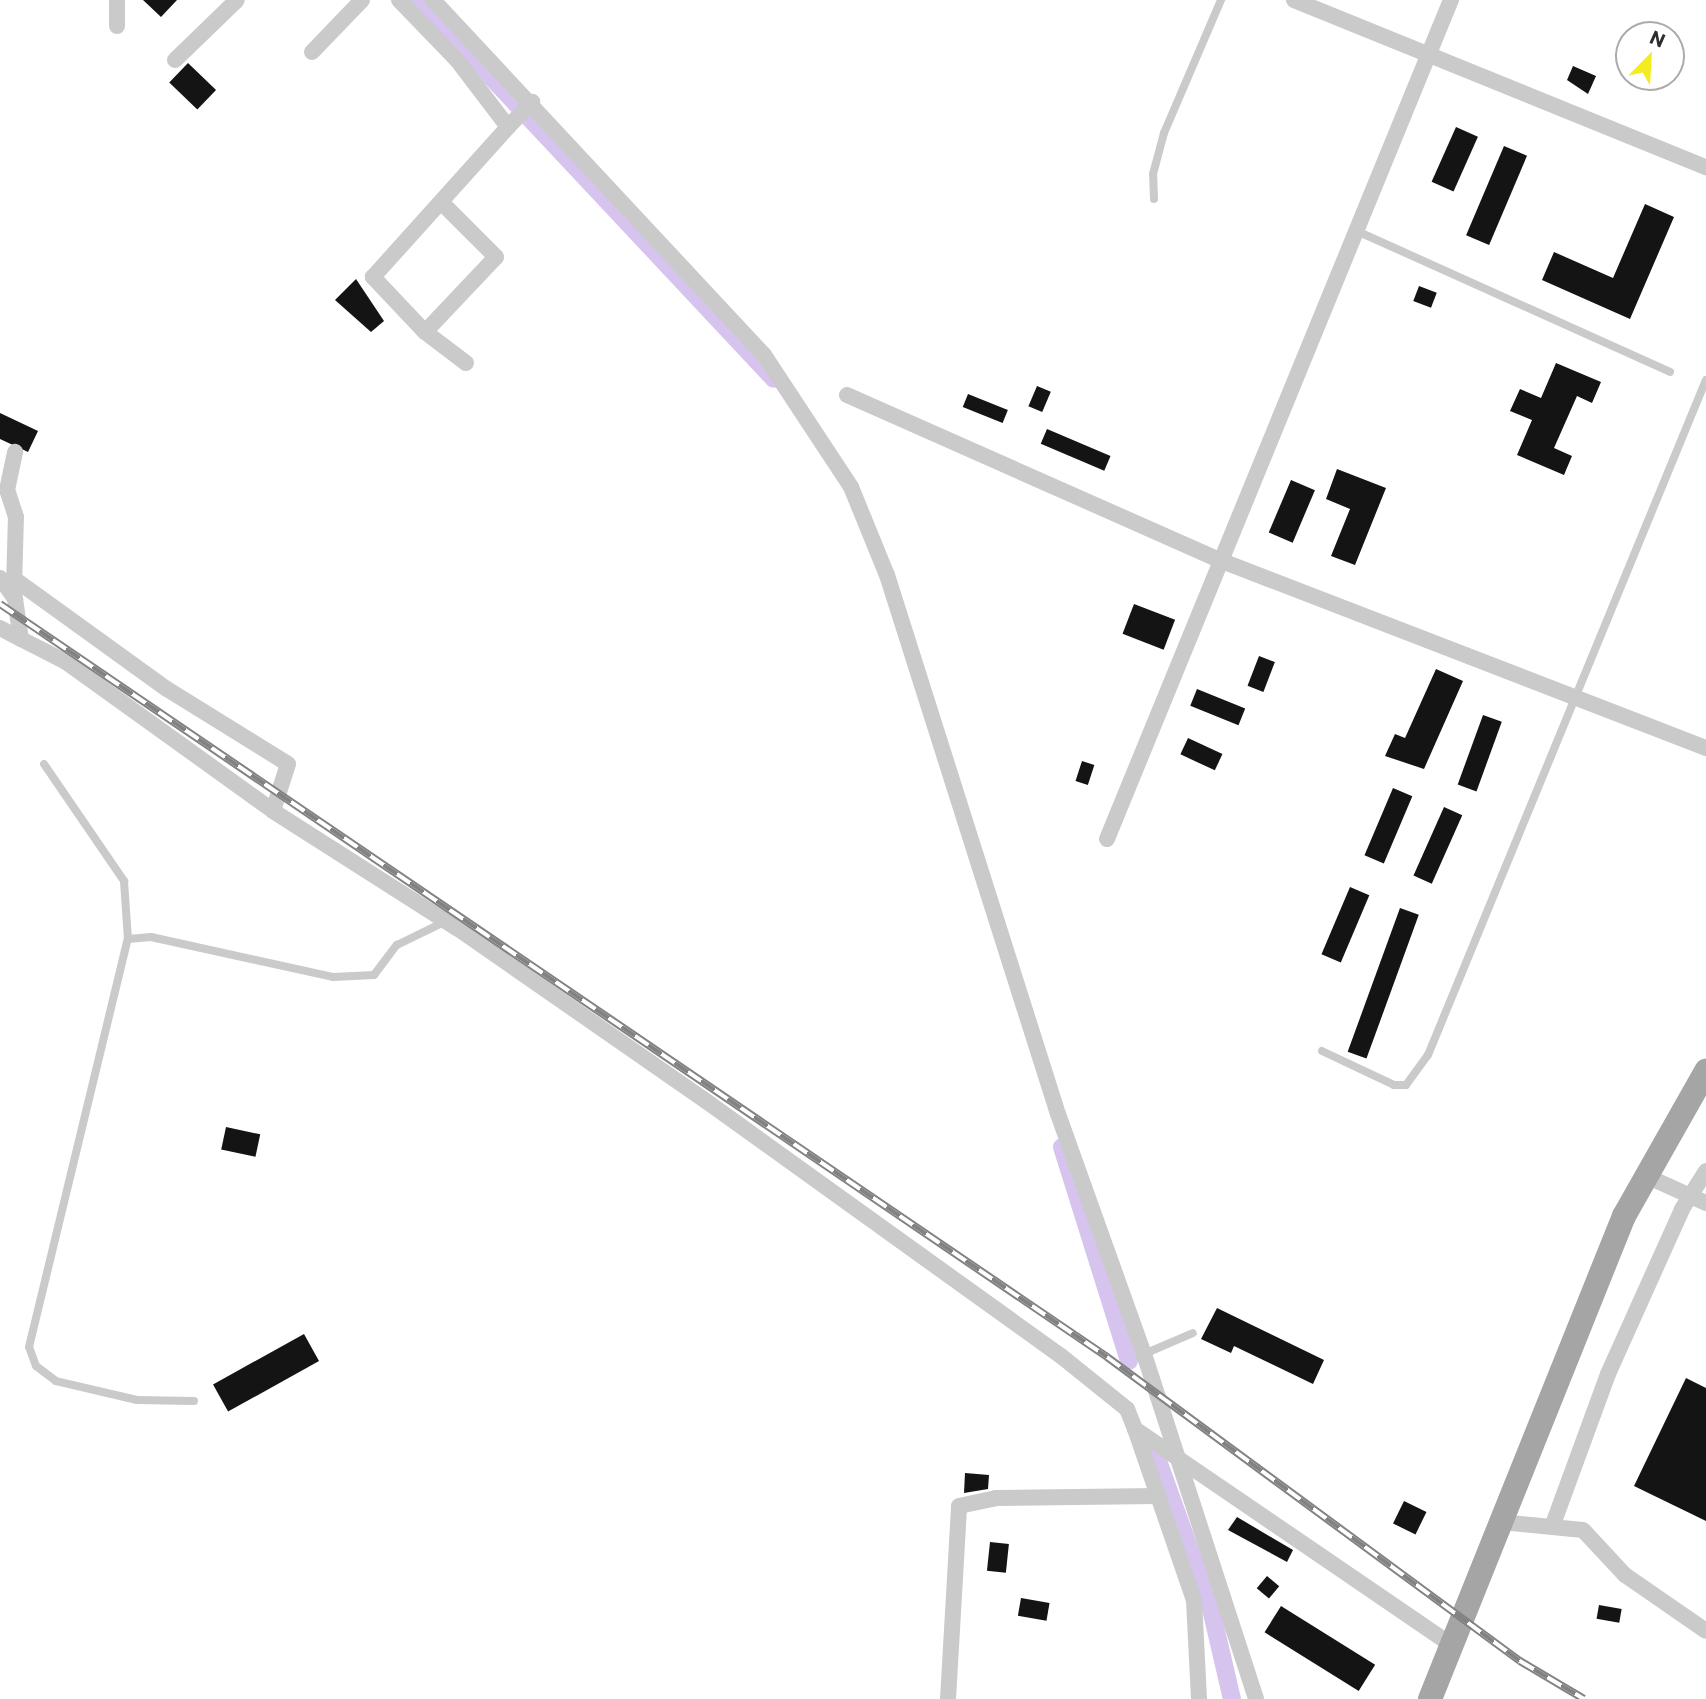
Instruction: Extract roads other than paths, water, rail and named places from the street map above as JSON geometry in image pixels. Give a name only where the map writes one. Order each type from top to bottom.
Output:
[{"type":"main road","points":[[1430,1699],[1454,1647],[1501,1522],[1644,1175],[1706,1070]]},
{"type":"street","points":[[117,0],[117,26]]},
{"type":"street","points":[[175,60],[237,0]]},
{"type":"street","points":[[312,52],[362,0]]},
{"type":"street","points":[[400,0],[513,122]]},
{"type":"street","points":[[433,0],[764,355],[851,487],[887,575],[1058,1114],[1144,1354],[1256,1699]]},
{"type":"street","points":[[1294,0],[1706,167]]},
{"type":"street","points":[[1107,839],[1359,232],[1451,0]]},
{"type":"street","points":[[466,363],[425,332],[373,277],[531,104]]},
{"type":"street","points":[[425,332],[503,261],[442,203]]},
{"type":"street","points":[[847,396],[1222,561],[1577,695],[1706,748]]},
{"type":"street","points":[[15,452],[7,490],[16,517],[6,578],[15,599],[21,639]]},
{"type":"street","points":[[6,578],[167,689],[288,764],[273,811]]},
{"type":"street","points":[[0,628],[66,662],[273,811],[446,921],[1061,1356],[1127,1409],[1194,1600],[1199,1699]]},
{"type":"street","points":[[1552,1527],[1608,1374],[1690,1196],[1706,1171]]},
{"type":"street","points":[[1644,1175],[1706,1203]]},
{"type":"street","points":[[1135,1429],[1174,1451],[1454,1647]]},
{"type":"street","points":[[948,1699],[959,1506],[996,1498],[1158,1496]]},
{"type":"street","points":[[1501,1522],[1552,1527],[1594,1538],[1625,1576],[1706,1631]]},
{"type":"lane","points":[[1154,200],[1153,174],[1164,133],[1221,0]]},
{"type":"lane","points":[[1359,232],[1670,372]]},
{"type":"lane","points":[[1322,1051],[1394,1085],[1416,1076],[1706,380]]},
{"type":"lane","points":[[44,764],[124,881],[128,939],[29,1347],[36,1366],[56,1381],[137,1400],[194,1401]]},
{"type":"lane","points":[[128,939],[151,937],[276,968],[346,977],[374,975],[397,945],[446,921]]},
{"type":"lane","points":[[1144,1354],[1193,1334]]},
{"type":"waterway","points":[[419,0],[774,379]]},
{"type":"waterway","points":[[1062,1147],[1129,1361]]},
{"type":"waterway","points":[[1156,1455],[1211,1609],[1232,1699]]},
{"type":"railway","points":[[0,604],[1107,1357],[1520,1661],[1584,1699]]}]
